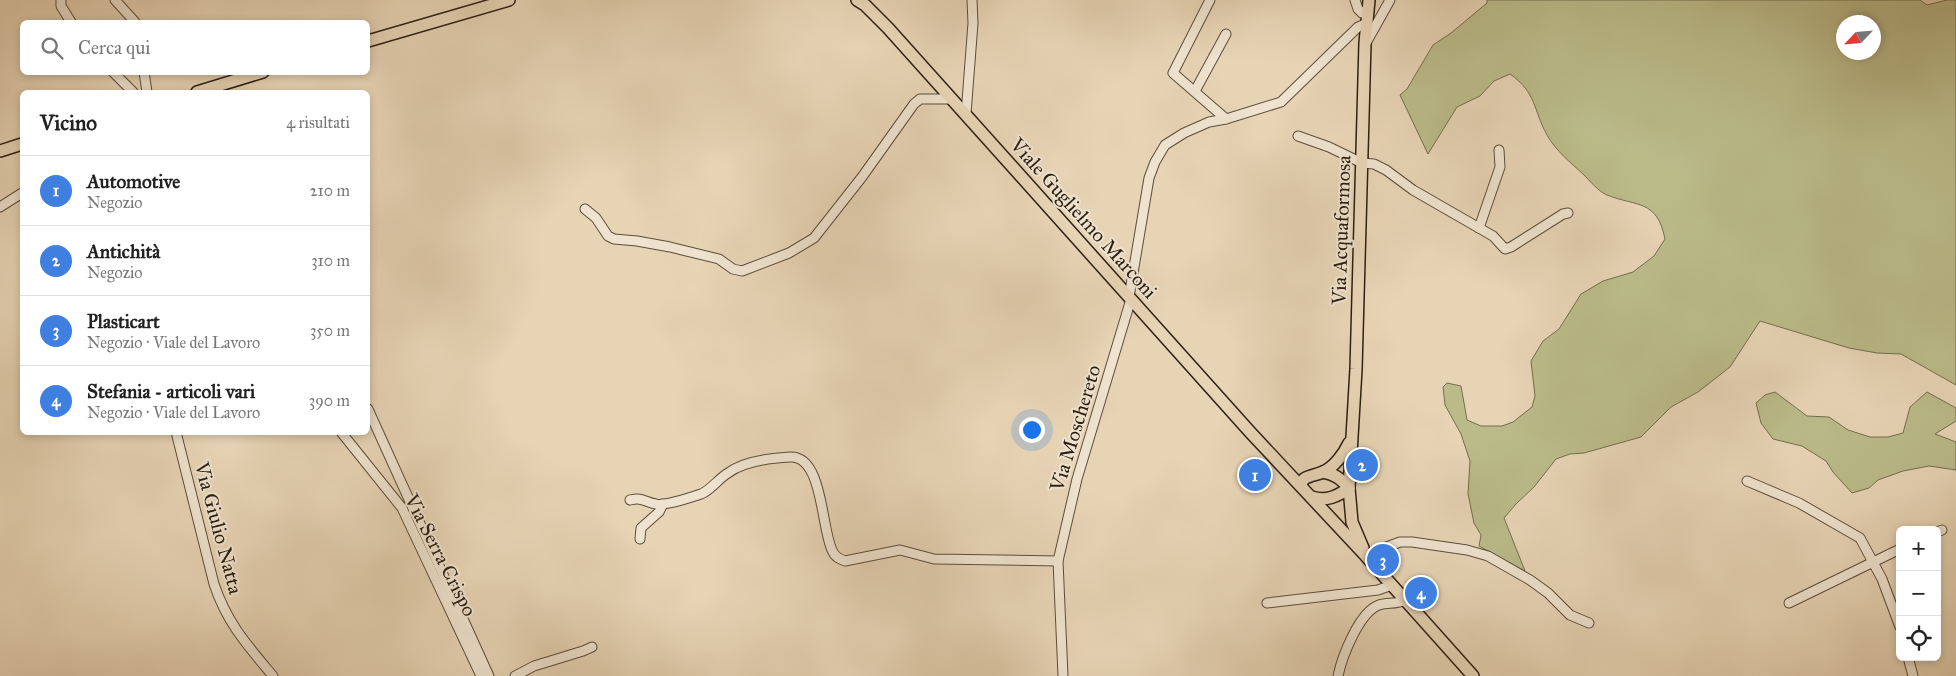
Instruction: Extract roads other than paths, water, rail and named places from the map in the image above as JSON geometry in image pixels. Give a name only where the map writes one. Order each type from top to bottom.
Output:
[{"type":"main road","points":[[370,40],[508,0]]},
{"type":"main road","name":"Viale Guglielmo Marconi","points":[[857,0],[865,5],[888,28],[1250,432],[1280,463],[1303,481],[1312,497],[1473,676]]},
{"type":"main road","name":"Via Acquaformosa","points":[[1365,555],[1352,522],[1349,488],[1356,369],[1369,0]]},
{"type":"main road","points":[[204,90],[253,75]]},
{"type":"main road","points":[[4,150],[20,145]]},
{"type":"main road","points":[[1303,481],[1323,472],[1343,454],[1351,438]]},
{"type":"main road","points":[[1312,497],[1318,499],[1333,498],[1349,488],[1342,480],[1332,474],[1323,472]]},
{"type":"street","points":[[61,0],[61,6],[70,20]]},
{"type":"street","points":[[115,0],[132,20]]},
{"type":"street","points":[[966,114],[972,41],[972,0]]},
{"type":"street","points":[[1210,0],[1173,73],[1226,119]]},
{"type":"street","points":[[1355,0],[1358,9],[1367,18]]},
{"type":"street","points":[[1366,43],[1390,0]]},
{"type":"street","name":"Via Moschereto","points":[[1063,676],[1058,564],[1077,479],[1130,298],[1150,178],[1160,152],[1165,145],[1184,133],[1209,122],[1226,119],[1281,102],[1367,18]]},
{"type":"street","points":[[1195,91],[1226,34]]},
{"type":"street","points":[[116,75],[130,90]]},
{"type":"street","points":[[144,75],[147,90]]},
{"type":"street","points":[[585,209],[596,218],[608,236],[614,239],[670,247],[719,259],[738,271],[789,253],[814,238],[862,177],[914,104],[920,99],[926,98],[952,99]]},
{"type":"street","points":[[1298,136],[1329,147],[1362,163],[1374,164],[1386,170],[1413,190],[1493,236],[1505,249],[1512,247],[1563,214],[1568,213]]},
{"type":"street","points":[[4,150],[20,148]]},
{"type":"street","points":[[1479,228],[1500,167],[1500,150]]},
{"type":"street","points":[[0,206],[20,194]]},
{"type":"street","points":[[370,413],[489,676]]},
{"type":"street","name":"Via Giulio Natta","points":[[177,435],[221,605],[237,633],[273,676]]},
{"type":"street","name":"Via Serra Crispo","points":[[343,435],[402,508],[480,676]]},
{"type":"street","points":[[630,500],[640,498],[657,504],[663,504],[709,489],[734,468],[768,459],[793,456],[801,458],[806,462],[811,472],[821,499],[832,552],[838,558],[845,561],[900,550],[934,559],[1058,564]]},
{"type":"street","points":[[1747,481],[1799,503],[1860,538],[1882,578],[1896,616]]},
{"type":"street","points":[[640,539],[641,528],[659,512],[663,504]]},
{"type":"street","points":[[1365,555],[1400,542],[1412,542],[1467,550],[1488,556],[1530,580],[1548,593],[1570,615],[1589,623]]},
{"type":"street","points":[[1789,603],[1896,551]]},
{"type":"street","points":[[1267,603],[1378,590],[1392,585]]},
{"type":"street","points":[[1338,676],[1347,646],[1358,627],[1373,608],[1381,604],[1397,604],[1406,600]]},
{"type":"street","points":[[516,676],[534,666],[592,647]]},
{"type":"street","points":[[1909,661],[1913,676]]},
{"type":"place","name":"Antichità","points":[[1362,465]]},
{"type":"place","name":"Automotive","points":[[1255,475]]},
{"type":"place","name":"Plasticart","points":[[1383,560]]},
{"type":"place","name":"Stefania - articoli vari","points":[[1421,593]]}]
